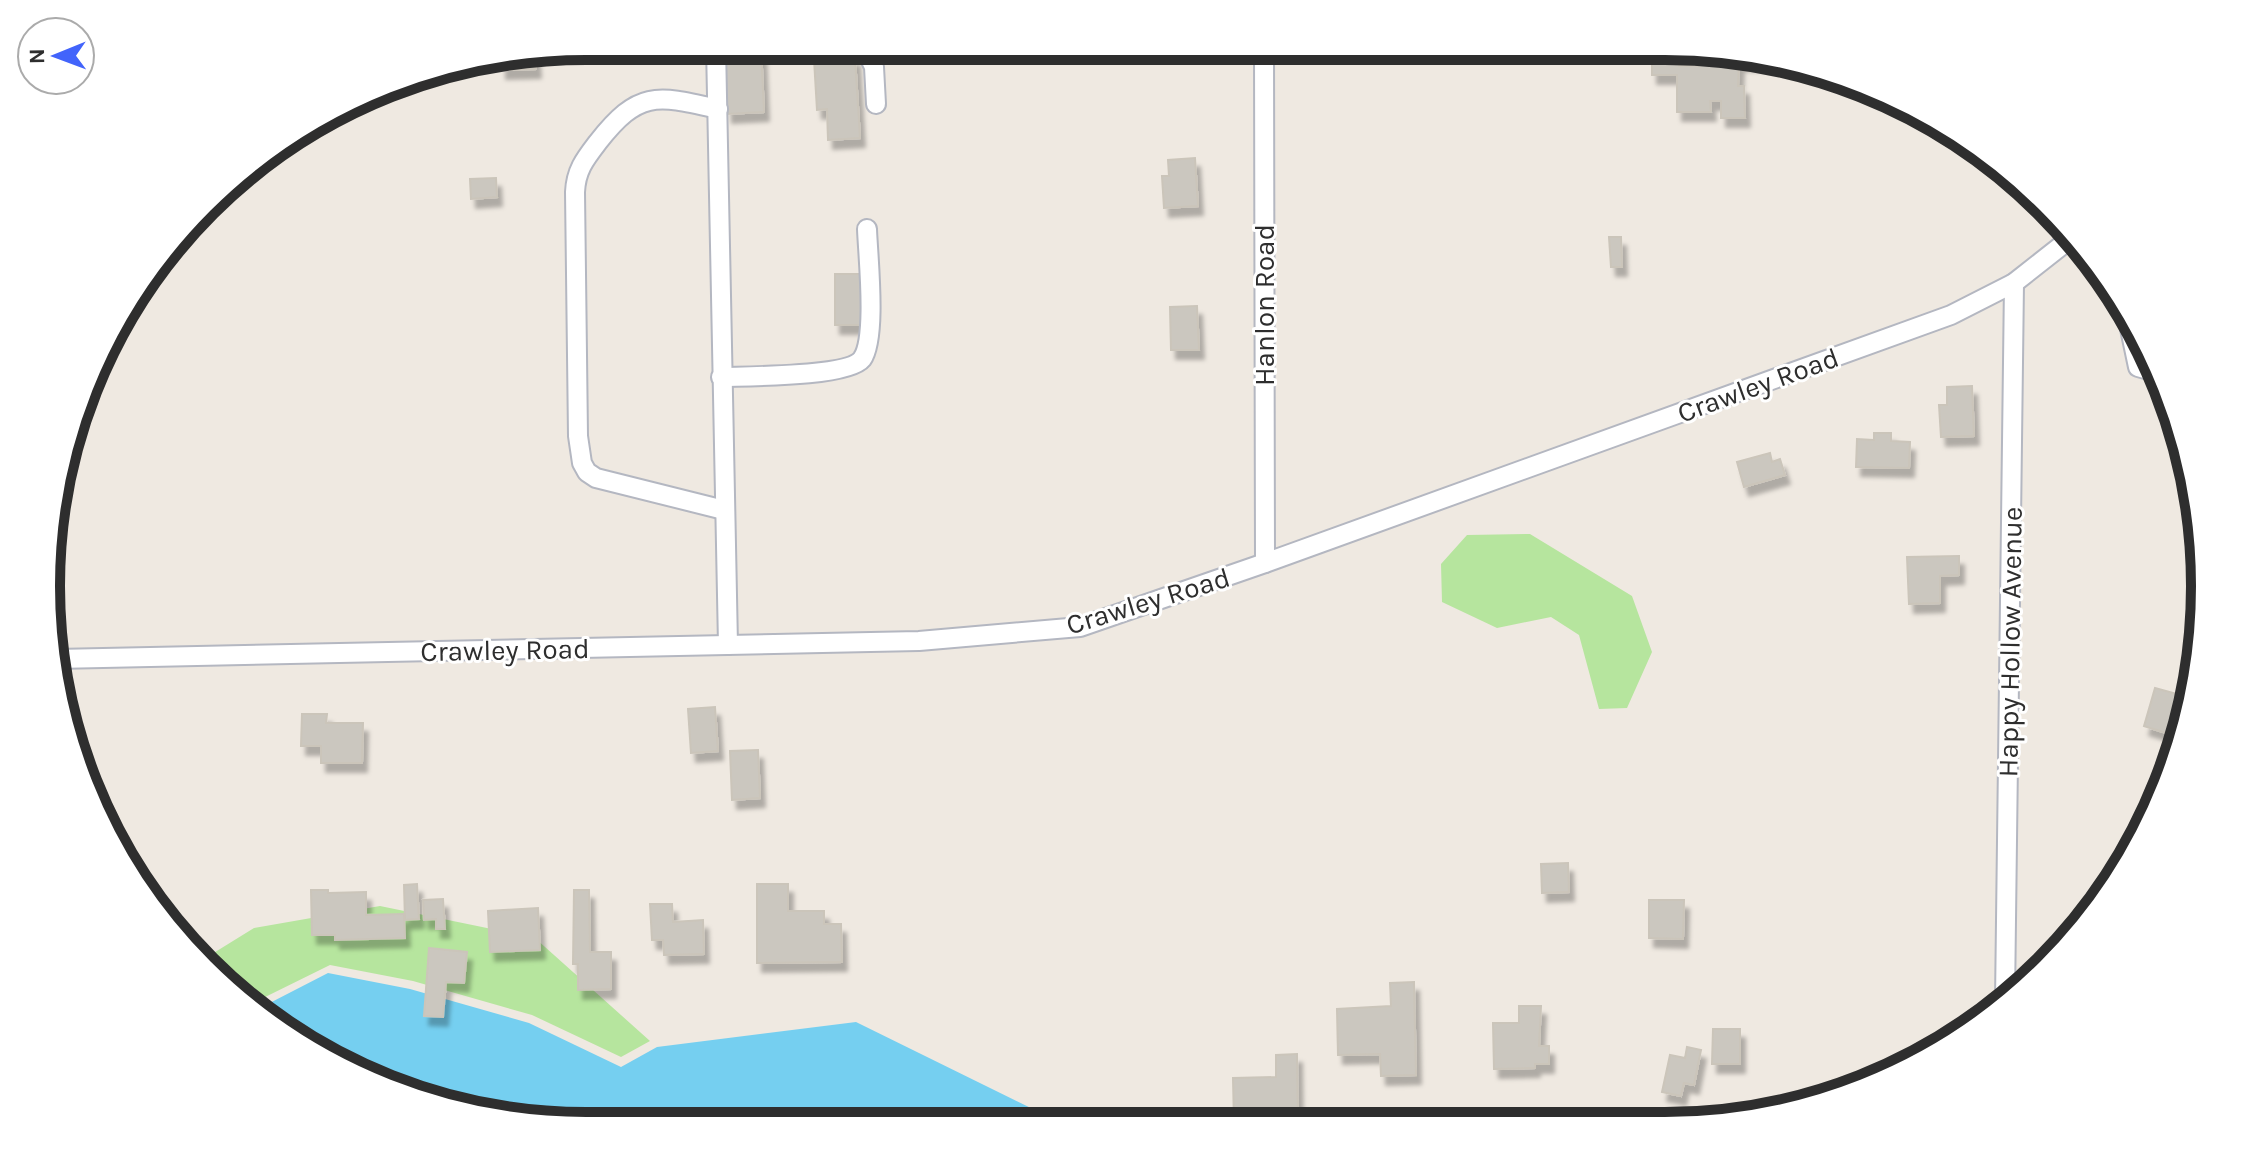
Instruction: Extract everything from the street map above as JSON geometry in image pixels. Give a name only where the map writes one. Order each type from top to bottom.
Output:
[{"type":"street","points":[[716,60],[728,645]]},
{"type":"street","points":[[871,60],[874,67],[876,104]]},
{"type":"street","name":"Hanlon Road","points":[[1264,60],[1265,563]]},
{"type":"street","points":[[718,109],[684,101],[640,102],[611,125],[581,164],[575,192],[576,332],[578,436],[582,463],[587,472],[608,481],[724,510]]},
{"type":"street","points":[[721,377],[829,372],[850,368],[860,362],[867,350],[870,330],[867,229]]},
{"type":"street","name":"Crawley Road","points":[[66,659],[919,641],[1080,627],[1951,315],[2014,283],[2064,244]]},
{"type":"street","name":"Happy Hollow Avenue","points":[[2005,987],[2014,283]]},
{"type":"street","points":[[2134,347],[2138,367],[2144,369]]},
{"type":"green space","points":[[1530,534],[1632,596],[1652,652],[1627,708],[1599,709],[1579,635],[1551,617],[1497,628],[1442,602],[1441,564],[1467,535]]},
{"type":"green space","points":[[380,906],[535,938],[650,1041],[621,1057],[532,1015],[413,981],[330,965],[261,999],[211,955],[254,928]]},
{"type":"water","points":[[328,973],[410,989],[529,1023],[621,1067],[657,1047],[856,1022],[1037,1112],[586,1112],[517,1107],[450,1094],[385,1072],[323,1042],[268,1004]]},
{"type":"building","points":[[724,60],[762,60],[764,112],[727,114]]},
{"type":"building","points":[[814,60],[855,60],[860,138],[828,140],[827,109],[817,110]]},
{"type":"building","points":[[1652,60],[1679,60],[1679,66],[1698,66],[1698,61],[1739,66],[1738,86],[1744,86],[1745,118],[1721,118],[1721,101],[1710,101],[1711,112],[1677,112],[1677,75],[1652,75]]},
{"type":"building","points":[[536,63],[536,69],[501,70],[501,67]]},
{"type":"building","points":[[1195,158],[1198,206],[1164,208],[1162,176],[1169,176],[1168,160]]},
{"type":"building","points":[[496,178],[497,197],[471,199],[470,179]]},
{"type":"building","points":[[1609,237],[1621,237],[1622,267],[1611,267]]},
{"type":"building","points":[[835,274],[864,274],[864,325],[835,325]]},
{"type":"building","points":[[1197,306],[1199,350],[1171,350],[1170,307]]},
{"type":"building","points":[[1972,386],[1974,436],[1941,437],[1939,405],[1947,405],[1947,387]]},
{"type":"building","points":[[1874,433],[1891,433],[1891,441],[1910,442],[1909,468],[1856,467],[1857,439],[1874,440]]},
{"type":"building","points":[[1770,453],[1772,462],[1780,459],[1785,475],[1744,487],[1737,462]]},
{"type":"building","points":[[1959,556],[1959,575],[1940,576],[1940,603],[1909,604],[1907,557]]},
{"type":"building","points":[[2155,688],[2180,695],[2169,734],[2144,726]]},
{"type":"building","points":[[715,707],[718,751],[691,753],[688,709]]},
{"type":"building","points":[[302,714],[327,714],[326,723],[363,723],[362,763],[321,763],[321,746],[301,746]]},
{"type":"building","points":[[758,750],[760,798],[732,800],[730,751]]},
{"type":"building","points":[[1568,863],[1569,892],[1542,893],[1541,864]]},
{"type":"building","points":[[417,884],[419,919],[405,920],[404,885]]},
{"type":"building","points":[[757,884],[788,884],[788,911],[824,911],[824,924],[841,924],[842,962],[757,963]]},
{"type":"building","points":[[311,890],[366,892],[366,915],[404,914],[405,938],[335,940],[335,935],[312,935]]},
{"type":"building","points":[[574,890],[589,890],[590,952],[611,952],[611,989],[578,990],[578,964],[573,964]]},
{"type":"building","points":[[443,899],[445,929],[436,929],[436,919],[424,920],[423,900]]},
{"type":"building","points":[[1649,900],[1684,900],[1683,939],[1649,938]]},
{"type":"building","points":[[650,904],[672,904],[673,922],[703,920],[704,954],[664,955],[663,940],[652,940]]},
{"type":"building","points":[[538,908],[540,950],[490,952],[488,911]]},
{"type":"building","points":[[429,948],[467,952],[464,983],[446,982],[443,1017],[424,1016]]},
{"type":"building","points":[[1414,982],[1416,1075],[1381,1076],[1380,1054],[1338,1055],[1337,1009],[1391,1006],[1390,983]]},
{"type":"building","points":[[1519,1006],[1541,1006],[1539,1046],[1549,1046],[1549,1064],[1535,1064],[1535,1068],[1494,1069],[1493,1023],[1519,1023]]},
{"type":"building","points":[[1713,1029],[1740,1029],[1740,1064],[1712,1064]]},
{"type":"building","points":[[1687,1047],[1701,1050],[1694,1085],[1684,1083],[1681,1096],[1662,1092],[1670,1055],[1685,1058]]},
{"type":"building","points":[[1297,1054],[1298,1112],[1234,1112],[1233,1078],[1276,1077],[1276,1055]]}]
